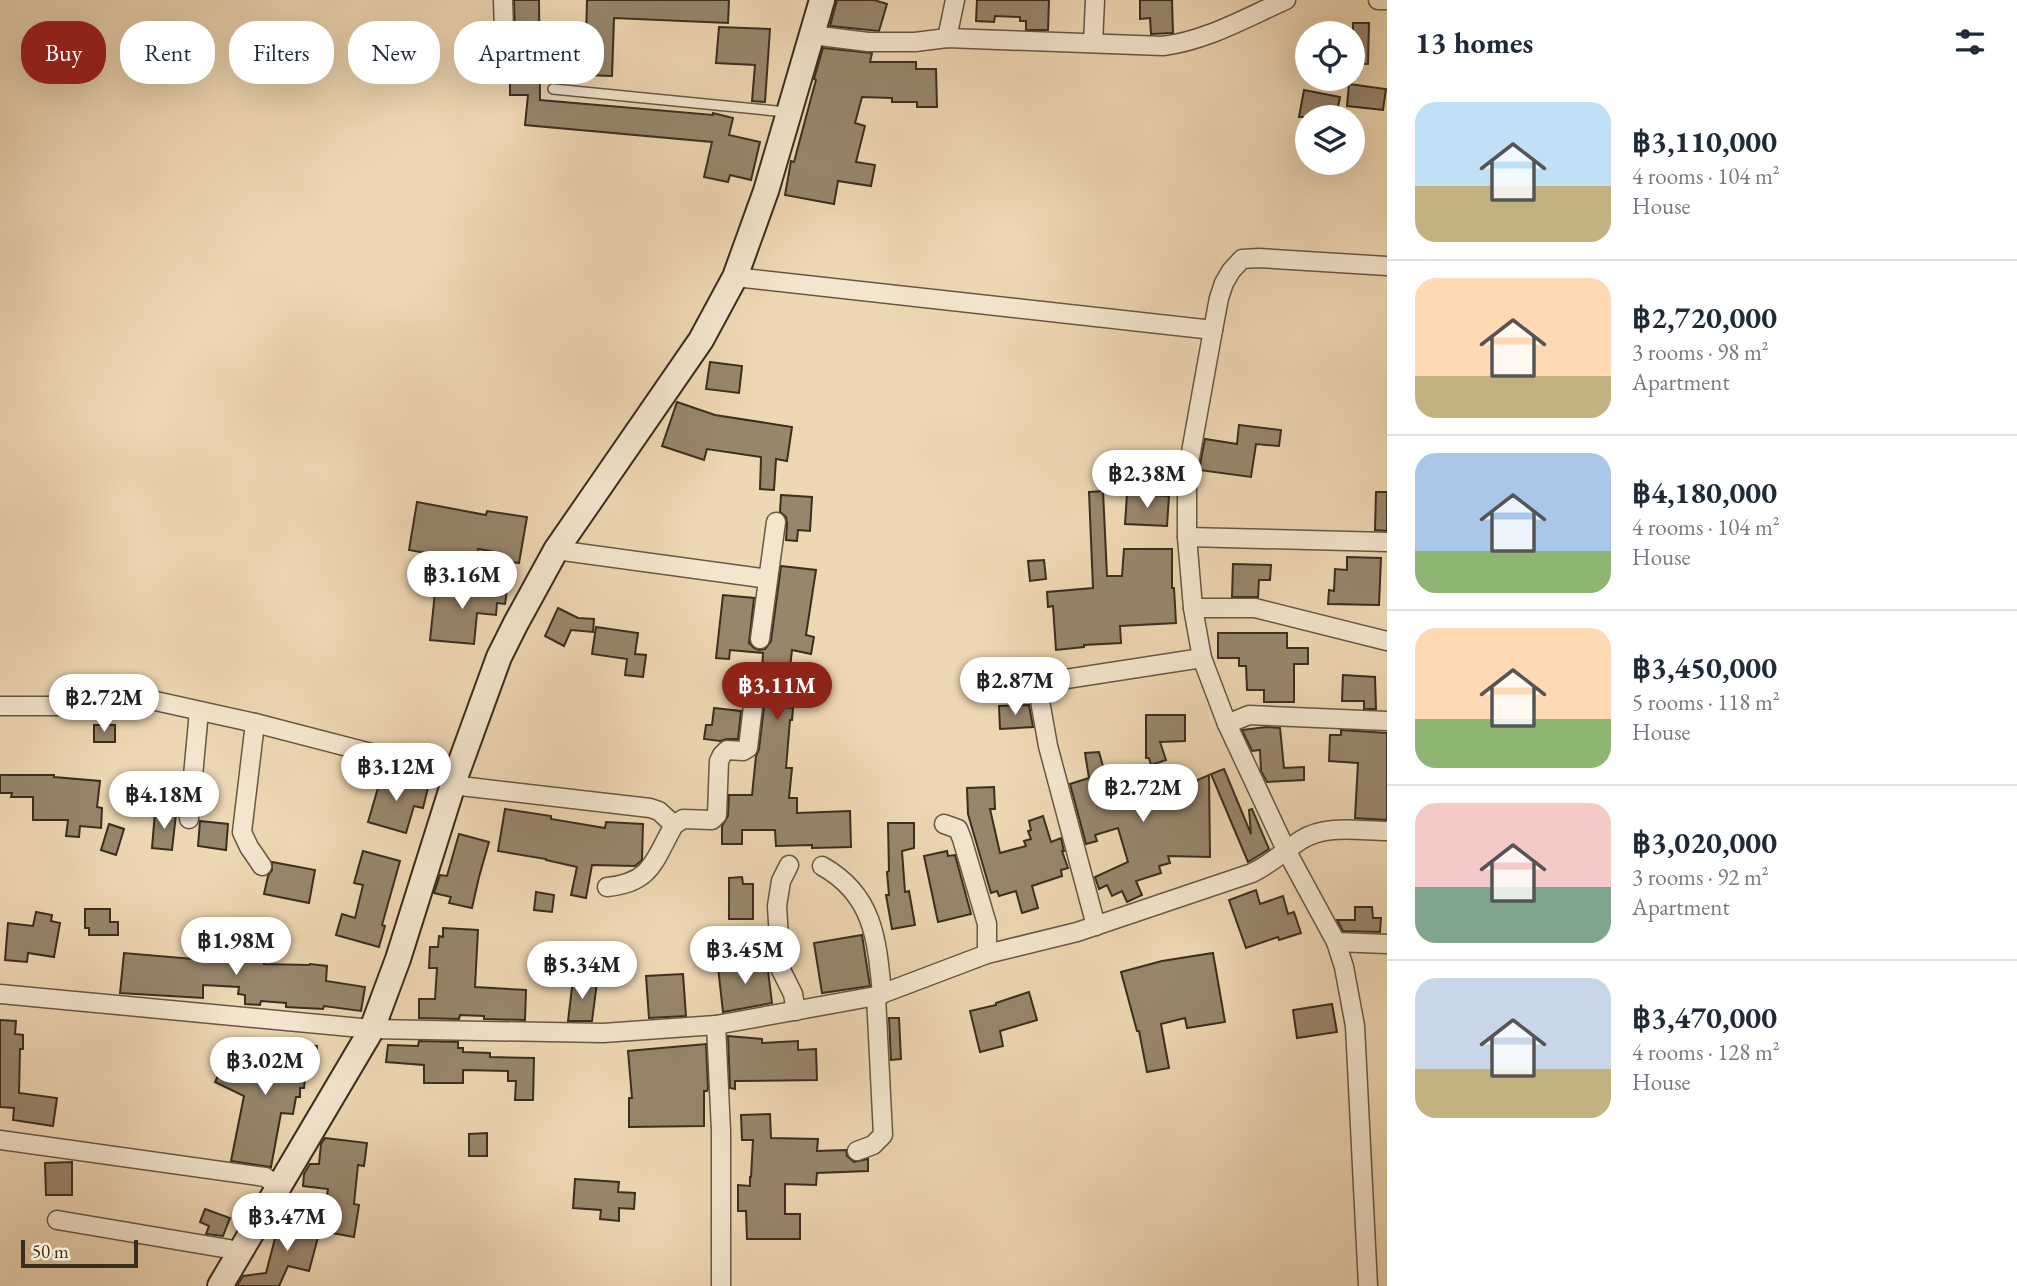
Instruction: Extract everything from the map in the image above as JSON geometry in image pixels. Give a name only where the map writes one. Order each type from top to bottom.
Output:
[{"type":"street","points":[[503,0],[504,21]]},
{"type":"street","points":[[220,1286],[372,1030],[398,959],[454,780],[499,657],[526,602],[556,550],[701,340],[735,277],[766,191],[822,0]]},
{"type":"street","points":[[947,38],[955,0]]},
{"type":"street","points":[[1093,43],[1095,0]]},
{"type":"street","points":[[811,35],[868,42],[947,38],[1163,46],[1185,42],[1230,26],[1286,0]]},
{"type":"street","points":[[1378,0],[1387,1]]},
{"type":"street","points":[[1368,1286],[1353,1010],[1336,942],[1286,850],[1227,724],[1202,658],[1193,608],[1187,537],[1187,474],[1213,330],[1224,283],[1236,264],[1242,260],[1259,258],[1387,266]]},
{"type":"street","points":[[735,277],[1213,330]]},
{"type":"street","points":[[760,639],[776,522]]},
{"type":"street","points":[[1187,537],[1387,542]]},
{"type":"street","points":[[556,550],[768,579]]},
{"type":"street","points":[[1193,608],[1255,608],[1387,641]]},
{"type":"street","points":[[1096,926],[1048,746],[1039,695],[1041,689],[1066,678],[1202,658]]},
{"type":"street","points":[[607,887],[627,885],[643,876],[674,825],[683,819],[715,818],[719,761],[727,750],[743,751],[748,748],[756,681]]},
{"type":"street","points":[[0,706],[91,706],[135,698],[255,723],[454,780],[650,808],[659,811],[674,825]]},
{"type":"street","points":[[189,819],[199,711]]},
{"type":"street","points":[[1227,724],[1249,715],[1387,721]]},
{"type":"street","points":[[255,723],[242,832],[262,866]]},
{"type":"street","points":[[944,824],[958,829],[962,839],[987,924],[987,954]]},
{"type":"street","points":[[0,994],[372,1030],[603,1033],[716,1025],[879,995],[987,954],[1096,926],[1252,873],[1268,865],[1304,838],[1321,831],[1387,831]]},
{"type":"street","points":[[789,865],[781,881],[776,906],[781,970],[793,995],[796,1011]]},
{"type":"street","points":[[822,866],[849,884],[863,904],[875,940],[883,1135],[873,1145],[857,1151]]},
{"type":"street","points":[[1336,942],[1387,944]]},
{"type":"street","points":[[716,1025],[721,1131],[721,1286]]},
{"type":"street","points":[[0,1140],[265,1177],[278,1186]]},
{"type":"street","points":[[58,1220],[229,1249],[238,1254]]},
{"type":"lane","points":[[553,89],[787,112]]},
{"type":"building","points":[[514,0],[539,0],[539,21],[515,21]]},
{"type":"building","points":[[587,0],[729,0],[728,23],[614,18],[612,76],[604,76],[604,21],[586,21]]},
{"type":"building","points":[[837,0],[874,0],[887,4],[879,31],[830,26]]},
{"type":"building","points":[[977,0],[1049,0],[1048,30],[1026,30],[1026,21],[1020,21],[1020,17],[995,16],[994,22],[976,21]]},
{"type":"building","points":[[1140,0],[1172,0],[1173,33],[1151,34],[1150,18],[1140,19]]},
{"type":"building","points":[[1365,23],[1369,23],[1368,64],[1365,64]]},
{"type":"building","points":[[719,27],[770,29],[765,102],[752,101],[755,65],[716,63]]},
{"type":"building","points":[[823,48],[872,53],[870,62],[916,62],[916,69],[936,69],[937,107],[917,107],[917,102],[892,102],[892,98],[862,97],[855,123],[865,126],[856,162],[875,165],[871,186],[838,181],[834,204],[785,195],[791,161],[794,162]]},
{"type":"building","points":[[510,84],[540,84],[540,100],[713,113],[733,118],[729,135],[760,142],[751,180],[730,175],[728,182],[704,177],[712,142],[525,125],[528,95],[510,95]]},
{"type":"building","points":[[1365,86],[1386,89],[1383,110],[1365,108],[1365,105],[1347,105],[1348,91],[1365,91]]},
{"type":"building","points":[[1304,91],[1340,97],[1338,105],[1301,105]]},
{"type":"building","points":[[710,362],[742,366],[739,393],[706,389]]},
{"type":"building","points":[[677,402],[715,415],[792,427],[787,461],[776,459],[774,490],[760,489],[761,457],[707,449],[704,460],[662,446]]},
{"type":"building","points":[[1239,425],[1281,430],[1279,446],[1256,444],[1251,477],[1199,470],[1205,439],[1237,444]]},
{"type":"building","points":[[1103,491],[1107,576],[1122,576],[1124,549],[1172,549],[1172,588],[1176,623],[1120,626],[1121,643],[1056,650],[1053,606],[1048,607],[1047,592],[1093,588],[1089,492]]},
{"type":"building","points":[[1376,492],[1387,492],[1387,531],[1375,530]]},
{"type":"building","points":[[1127,494],[1169,496],[1167,526],[1125,524]]},
{"type":"building","points":[[781,495],[812,497],[810,531],[798,530],[797,541],[786,540],[786,517],[780,512]]},
{"type":"building","points":[[417,502],[486,515],[487,511],[527,517],[519,563],[501,560],[502,553],[478,549],[476,562],[409,550]]},
{"type":"building","points":[[1347,557],[1381,558],[1379,605],[1328,604],[1329,590],[1334,591],[1335,569],[1347,570]]},
{"type":"building","points":[[1044,560],[1046,579],[1030,581],[1028,561]]},
{"type":"building","points":[[1233,564],[1271,565],[1270,580],[1259,580],[1258,597],[1232,597]]},
{"type":"building","points":[[781,566],[816,570],[806,635],[814,637],[811,654],[792,650],[789,677],[786,677],[783,707],[793,708],[786,768],[792,768],[789,798],[797,798],[797,813],[850,811],[851,847],[776,846],[775,830],[742,830],[742,844],[722,844],[722,826],[728,816],[729,795],[752,795],[767,682],[762,671],[763,653],[730,650],[729,659],[716,658],[723,595],[754,598],[749,643],[759,650],[765,649],[771,641]]},
{"type":"building","points":[[436,583],[507,590],[505,604],[497,603],[496,615],[477,613],[474,644],[430,640]]},
{"type":"building","points":[[558,608],[578,618],[594,619],[593,632],[571,630],[564,646],[545,636]]},
{"type":"building","points":[[596,627],[638,633],[635,654],[646,655],[643,677],[625,675],[627,659],[592,654]]},
{"type":"building","points":[[1218,633],[1287,633],[1287,648],[1308,648],[1308,664],[1294,664],[1294,702],[1264,702],[1264,690],[1247,690],[1246,666],[1239,666],[1239,658],[1218,658]]},
{"type":"building","points":[[1343,675],[1375,677],[1376,709],[1364,709],[1364,701],[1342,701]]},
{"type":"building","points":[[1029,705],[1033,727],[1000,729],[999,706]]},
{"type":"building","points":[[714,708],[741,711],[738,739],[704,739],[706,725],[712,725]]},
{"type":"building","points":[[1146,715],[1185,715],[1185,741],[1160,742],[1166,760],[1151,765],[1149,758],[1146,758]]},
{"type":"building","points":[[94,725],[115,725],[115,742],[94,742]]},
{"type":"building","points":[[1280,728],[1284,768],[1304,767],[1304,780],[1267,782],[1261,771],[1260,750],[1252,751],[1242,730]]},
{"type":"building","points":[[1341,730],[1387,733],[1387,820],[1355,818],[1358,763],[1329,761],[1330,735],[1341,735]]},
{"type":"building","points":[[1099,752],[1110,791],[1123,787],[1125,794],[1163,780],[1166,790],[1183,783],[1184,786],[1209,775],[1210,857],[1168,856],[1170,863],[1159,866],[1161,873],[1136,881],[1142,895],[1127,902],[1122,891],[1112,896],[1107,885],[1099,889],[1095,877],[1128,862],[1118,828],[1095,835],[1097,841],[1086,844],[1070,784],[1089,778],[1085,753]]},
{"type":"building","points":[[1224,769],[1251,834],[1249,810],[1252,809],[1269,849],[1248,862],[1211,774]]},
{"type":"building","points":[[382,774],[428,788],[423,808],[414,806],[406,833],[368,822]]},
{"type":"building","points":[[0,775],[54,775],[100,781],[97,807],[102,808],[101,828],[80,826],[79,837],[66,836],[68,820],[33,820],[33,797],[11,797],[12,793],[0,793]]},
{"type":"building","points":[[994,787],[995,809],[990,809],[1000,853],[1026,846],[1024,841],[1031,839],[1029,821],[1043,816],[1051,842],[1061,838],[1068,868],[1061,870],[1062,876],[1032,886],[1038,908],[1022,913],[1016,891],[999,896],[997,891],[991,893],[968,814],[967,788]]},
{"type":"building","points":[[505,809],[605,828],[606,822],[643,824],[642,860],[635,866],[592,865],[586,898],[571,895],[577,867],[498,851]]},
{"type":"building","points":[[155,812],[176,814],[172,850],[152,848]]},
{"type":"building","points":[[200,821],[228,824],[226,850],[198,846]]},
{"type":"building","points":[[888,823],[914,823],[914,848],[902,851],[905,892],[909,891],[915,925],[892,929],[886,895],[889,895]]},
{"type":"building","points":[[109,824],[124,829],[116,855],[101,850]]},
{"type":"building","points":[[459,834],[489,842],[472,908],[449,903],[451,897],[434,893],[440,875],[447,876]]},
{"type":"building","points":[[363,851],[400,861],[382,925],[385,926],[379,947],[336,935],[342,914],[355,918],[363,885],[354,883]]},
{"type":"building","points":[[947,851],[948,856],[955,855],[971,914],[938,922],[924,856]]},
{"type":"building","points":[[272,862],[315,870],[309,903],[264,894]]},
{"type":"building","points":[[742,877],[743,884],[753,884],[753,919],[729,919],[729,878]]},
{"type":"building","points":[[1256,890],[1260,904],[1283,896],[1288,914],[1294,912],[1301,933],[1279,940],[1278,937],[1246,948],[1229,900]]},
{"type":"building","points":[[536,892],[554,895],[552,912],[534,910]]},
{"type":"building","points":[[1355,907],[1372,907],[1373,918],[1381,918],[1380,932],[1343,931],[1337,920],[1355,920]]},
{"type":"building","points":[[85,909],[110,909],[110,922],[118,922],[118,935],[89,935],[89,928],[85,928]]},
{"type":"building","points":[[36,912],[52,915],[51,921],[60,923],[54,957],[28,953],[27,962],[5,960],[8,923],[33,926]]},
{"type":"building","points":[[443,928],[478,930],[475,987],[526,990],[525,1020],[484,1019],[484,1016],[460,1015],[459,1019],[419,1018],[419,999],[435,999],[437,968],[429,968],[430,947],[438,947],[439,936],[443,937]]},
{"type":"building","points":[[195,929],[211,930],[211,941],[238,943],[238,949],[265,952],[264,964],[327,966],[326,981],[365,987],[361,1011],[324,1006],[323,1009],[286,1007],[286,1003],[261,1001],[260,1005],[245,1004],[245,995],[238,994],[239,987],[203,985],[203,998],[120,993],[124,953],[193,959]]},
{"type":"building","points":[[862,935],[870,986],[822,993],[814,943]]},
{"type":"building","points":[[1213,953],[1225,1022],[1187,1028],[1185,1018],[1161,1024],[1169,1068],[1147,1072],[1139,1031],[1121,972],[1162,961]]},
{"type":"building","points":[[767,963],[772,1003],[723,1012],[718,967]]},
{"type":"building","points":[[683,974],[686,1016],[649,1018],[646,976]]},
{"type":"building","points":[[573,979],[597,982],[592,1021],[568,1021]]},
{"type":"building","points":[[1029,992],[1037,1020],[1000,1031],[1003,1046],[980,1052],[970,1011],[996,1005]]},
{"type":"building","points":[[1332,1004],[1337,1032],[1297,1038],[1293,1010]]},
{"type":"building","points":[[889,1018],[899,1018],[901,1059],[891,1060]]},
{"type":"building","points":[[0,1020],[16,1021],[15,1034],[23,1035],[19,1093],[57,1098],[53,1126],[13,1120],[14,1108],[0,1107]]},
{"type":"building","points":[[728,1036],[762,1039],[762,1043],[798,1041],[798,1050],[816,1049],[817,1080],[735,1081],[735,1089],[730,1088]]},
{"type":"building","points":[[419,1041],[458,1042],[458,1048],[463,1048],[463,1052],[490,1053],[490,1057],[534,1058],[533,1100],[515,1100],[516,1081],[508,1081],[508,1071],[463,1070],[463,1083],[424,1083],[424,1065],[386,1062],[388,1045],[418,1046]]},
{"type":"building","points":[[277,1044],[317,1046],[316,1062],[313,1061],[304,1088],[300,1088],[300,1097],[296,1097],[293,1114],[281,1113],[271,1167],[231,1161],[244,1096],[215,1082],[230,1050],[239,1055],[241,1052],[258,1058],[260,1055],[273,1062]]},
{"type":"building","points":[[706,1044],[708,1088],[704,1091],[704,1126],[629,1127],[629,1098],[632,1098],[628,1051]]},
{"type":"building","points":[[770,1114],[771,1138],[818,1139],[817,1151],[846,1150],[847,1156],[854,1162],[868,1159],[868,1171],[817,1173],[816,1185],[785,1184],[785,1214],[800,1214],[800,1239],[747,1239],[746,1211],[738,1211],[738,1185],[750,1186],[753,1140],[742,1140],[741,1115]]},
{"type":"building","points":[[487,1133],[487,1156],[469,1156],[469,1134]]},
{"type":"building","points":[[325,1138],[367,1143],[364,1166],[358,1165],[354,1204],[359,1205],[354,1237],[321,1231],[328,1189],[303,1186],[304,1174],[310,1164],[319,1164],[321,1144]]},
{"type":"building","points":[[72,1162],[72,1195],[46,1195],[45,1163]]},
{"type":"building","points":[[575,1179],[619,1182],[618,1192],[635,1193],[634,1209],[619,1208],[619,1221],[600,1219],[601,1210],[573,1208]]},
{"type":"building","points":[[205,1209],[230,1218],[223,1236],[206,1234],[209,1226],[200,1222]]},
{"type":"building","points":[[292,1218],[321,1226],[309,1271],[288,1266],[279,1286],[237,1286],[243,1276],[266,1273],[279,1223],[290,1226]]}]
